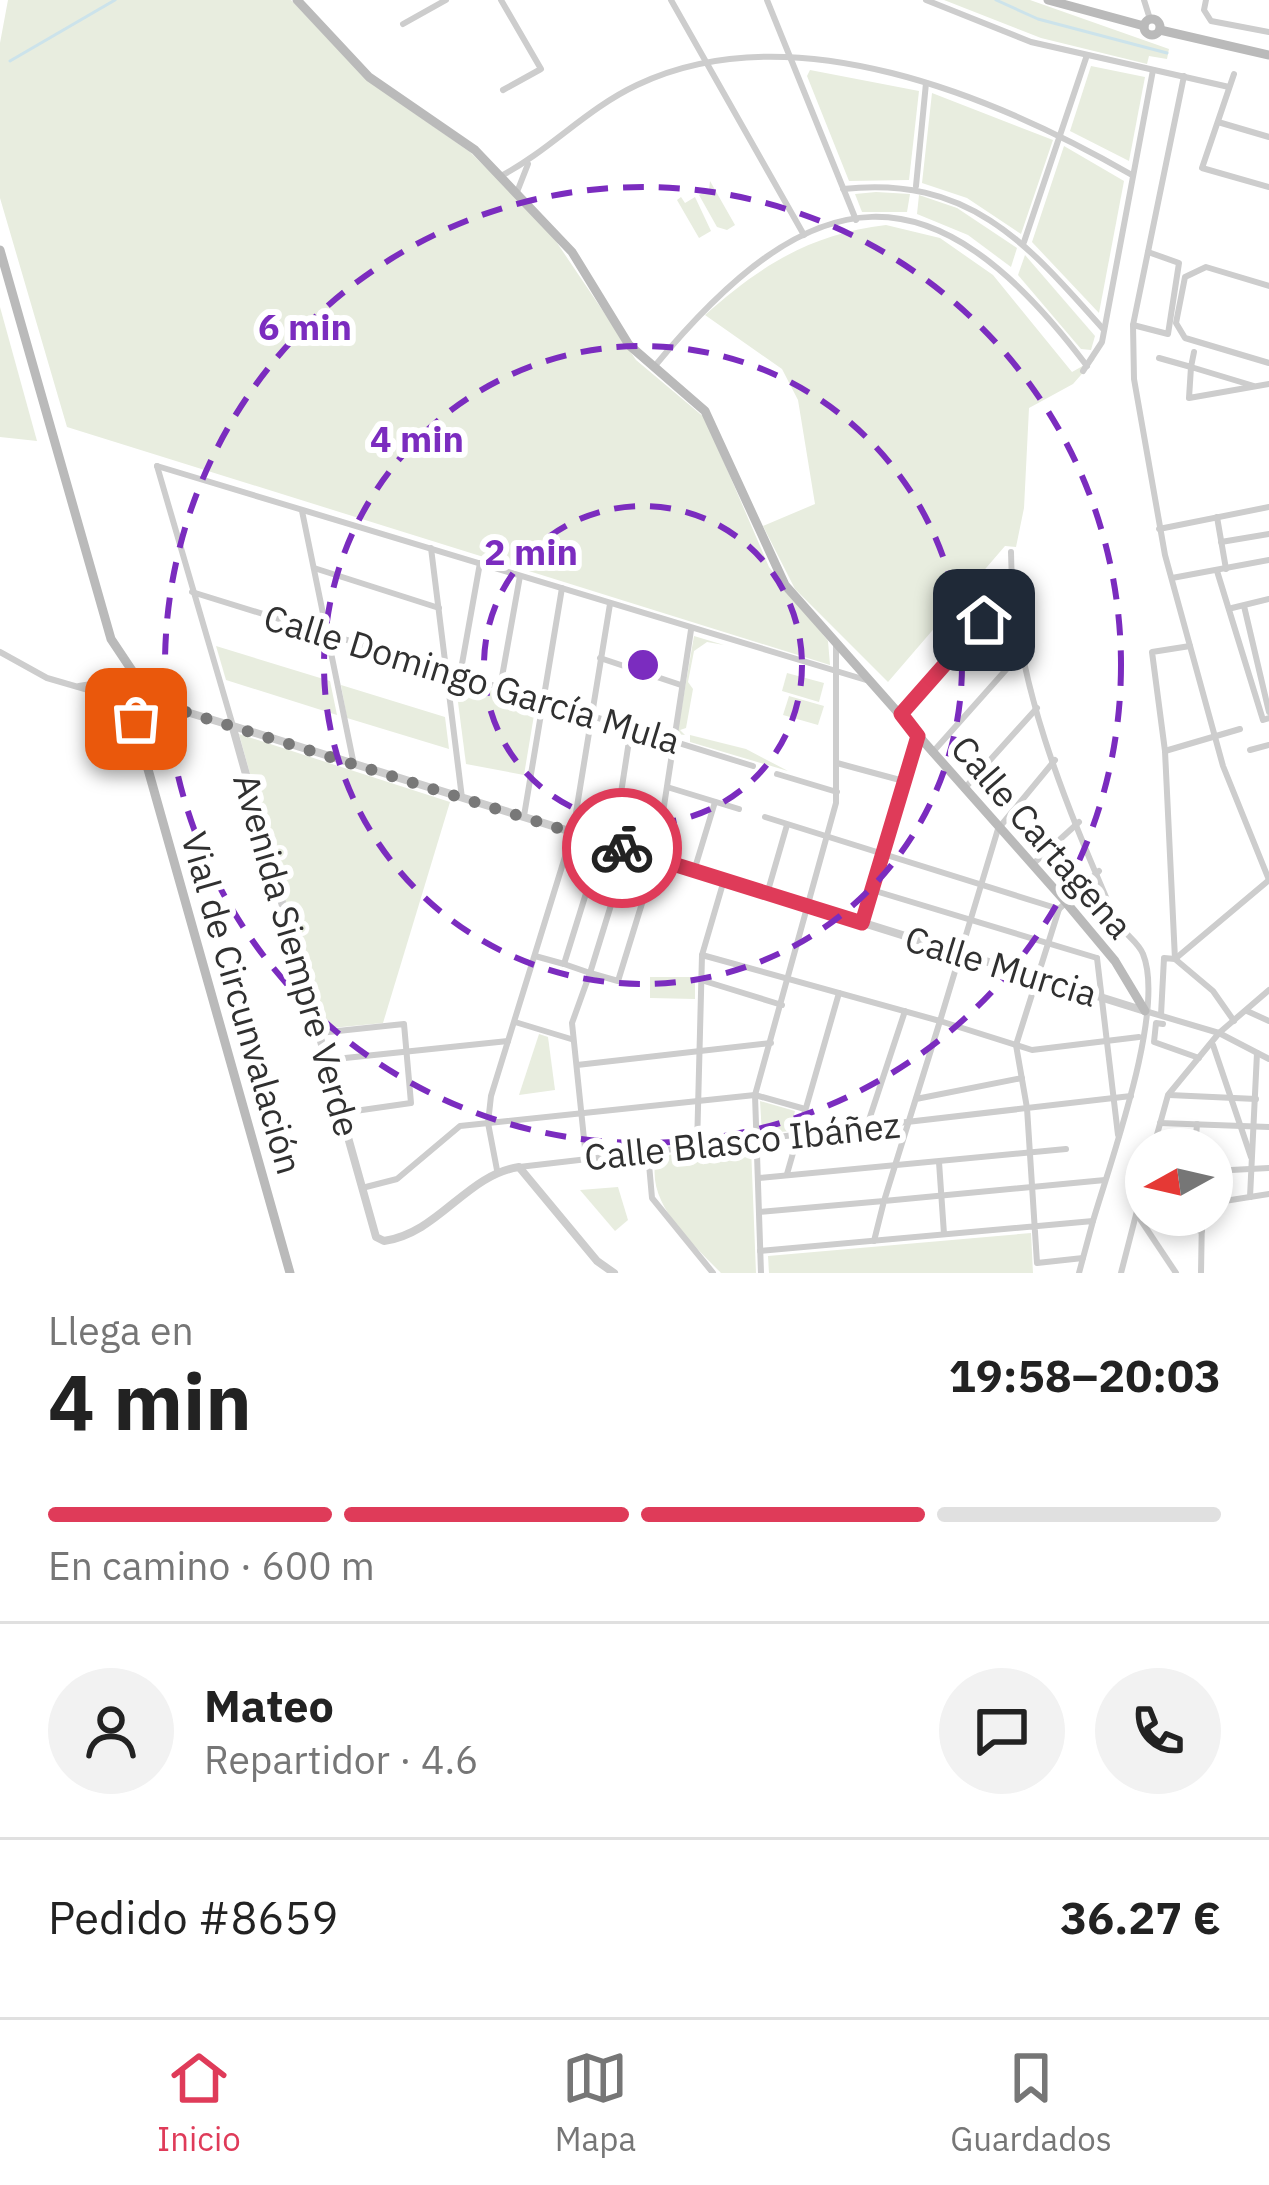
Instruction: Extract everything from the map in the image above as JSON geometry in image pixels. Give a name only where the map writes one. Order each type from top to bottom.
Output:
[{"type":"main road","name":"Calle Cartagena","points":[[297,0],[369,77],[459,138],[572,251],[629,344],[705,411],[779,576],[1072,913],[1145,1011]]},
{"type":"main road","points":[[1048,0],[1147,23],[1150,36],[1160,30],[1269,55]]},
{"type":"main road","points":[[0,250],[111,639],[143,687],[136,704],[121,707],[109,696],[111,639]]},
{"type":"main road","points":[[111,680],[132,674]]},
{"type":"main road","name":"Vial de Circunvalación","points":[[136,704],[142,748],[290,1273]]},
{"type":"main road","name":"Vial de Circunvalación","points":[[121,707],[142,748]]},
{"type":"street","points":[[403,24],[446,0]]},
{"type":"street","points":[[501,0],[541,69],[503,90]]},
{"type":"street","points":[[670,0],[804,235]]},
{"type":"street","points":[[767,0],[856,220]]},
{"type":"street","points":[[1144,0],[1147,23]]},
{"type":"street","points":[[1206,0],[1204,10],[1211,21],[1269,32]]},
{"type":"street","points":[[937,2],[1086,58],[1229,87]]},
{"type":"street","points":[[501,176],[530,160],[588,111],[643,82],[708,64],[790,58],[926,82],[1061,134],[1132,175]]},
{"type":"street","points":[[1024,243],[1086,58]]},
{"type":"street","points":[[654,367],[725,286],[804,235],[856,220],[914,220],[964,241],[1039,303],[1085,368],[1098,354],[1104,330],[1153,70]]},
{"type":"street","points":[[1234,74],[1202,168],[1269,188]]},
{"type":"street","points":[[1162,1020],[1162,962],[1175,959],[1269,880],[1232,795],[1190,646],[1159,529],[1134,379],[1133,325],[1184,76]]},
{"type":"street","points":[[915,188],[926,82]]},
{"type":"street","points":[[1218,122],[1269,137]]},
{"type":"street","points":[[517,191],[530,160]]},
{"type":"street","points":[[843,189],[915,188],[960,202],[1024,243],[1104,330]]},
{"type":"street","points":[[1133,325],[1168,334],[1179,263],[1148,252]]},
{"type":"street","points":[[1269,286],[1206,268],[1185,278],[1176,323],[1184,338],[1269,363]]},
{"type":"street","points":[[1194,352],[1190,398],[1269,384]]},
{"type":"street","points":[[1159,358],[1253,386]]},
{"type":"street","name":"Avenida Siempre Verde","points":[[302,511],[157,466],[376,1237],[384,1241],[422,1231],[497,1170]]},
{"type":"street","points":[[1159,529],[1269,508]]},
{"type":"street","points":[[354,764],[302,511],[871,682]]},
{"type":"street","points":[[1217,517],[1221,570],[1263,720],[1269,715],[1244,606]]},
{"type":"street","points":[[1221,542],[1269,534]]},
{"type":"street","points":[[431,548],[463,798]]},
{"type":"street","points":[[1011,553],[1020,654],[1037,708],[1117,924],[1143,954],[1145,1011],[1131,1096],[1079,1273]]},
{"type":"street","points":[[1172,578],[1269,560]]},
{"type":"street","points":[[460,675],[479,563]]},
{"type":"street","points":[[314,568],[439,608]]},
{"type":"street","points":[[500,688],[520,576]]},
{"type":"street","points":[[524,816],[562,588]]},
{"type":"street","points":[[901,714],[1011,588]]},
{"type":"street","name":"Calle Domingo García Mula","points":[[192,592],[753,766]]},
{"type":"street","points":[[1232,608],[1269,599]]},
{"type":"street","points":[[497,1170],[488,1123],[508,1041],[573,831],[610,604]]},
{"type":"street","points":[[535,956],[618,981],[656,858],[691,629]]},
{"type":"street","points":[[761,1273],[755,1095],[811,907],[837,792],[836,642]]},
{"type":"street","points":[[1190,646],[1152,652],[1165,751],[1175,959],[1213,992],[1234,1022]]},
{"type":"street","points":[[0,652],[70,686],[109,696]]},
{"type":"street","points":[[932,753],[1020,654]]},
{"type":"street","points":[[600,658],[681,685]]},
{"type":"street","points":[[70,686],[111,680]]},
{"type":"street","name":"Calle Murcia","points":[[143,687],[170,707]]},
{"type":"street","name":"Calle Murcia","points":[[136,704],[170,707],[1145,1011]]},
{"type":"street","points":[[964,789],[1037,708]]},
{"type":"street","points":[[564,964],[608,843],[631,728]]},
{"type":"street","points":[[1165,751],[1240,729]]},
{"type":"street","points":[[862,923],[900,780],[918,736]]},
{"type":"street","points":[[1250,750],[1269,745]]},
{"type":"street","points":[[874,1241],[998,829],[1055,760]]},
{"type":"street","points":[[837,763],[900,780]]},
{"type":"street","points":[[777,774],[837,792]]},
{"type":"street","points":[[667,788],[739,809]]},
{"type":"street","points":[[694,871],[716,802]]},
{"type":"street","points":[[765,817],[982,886],[1061,905]]},
{"type":"street","points":[[1032,866],[1079,822]]},
{"type":"street","points":[[767,894],[788,825]]},
{"type":"street","points":[[586,1159],[571,1039],[628,850]]},
{"type":"street","points":[[1038,1273],[1028,1108],[1016,1045],[1061,905],[1099,871]]},
{"type":"street","points":[[697,1148],[702,955],[724,880]]},
{"type":"street","points":[[872,890],[1103,956],[1099,996],[1120,1138]]},
{"type":"street","points":[[702,955],[1032,1050],[1140,1037]]},
{"type":"street","points":[[701,980],[782,1005]]},
{"type":"street","points":[[1159,1128],[1168,1095],[1219,1034],[1269,990]]},
{"type":"street","points":[[787,1175],[839,993]]},
{"type":"street","points":[[867,1126],[904,1011]]},
{"type":"street","points":[[1145,1011],[1219,1034],[1269,1059]]},
{"type":"street","points":[[1247,1011],[1269,1021]]},
{"type":"street","points":[[1162,1020],[1156,1022],[1154,1042],[1201,1056]]},
{"type":"street","points":[[515,1022],[571,1039]]},
{"type":"street","points":[[319,1033],[404,1024],[411,1103],[341,1113]]},
{"type":"street","points":[[326,1060],[508,1041]]},
{"type":"street","points":[[576,1065],[771,1043]]},
{"type":"street","points":[[1213,1045],[1253,1164]]},
{"type":"street","points":[[1250,1197],[1257,1053]]},
{"type":"street","points":[[916,1099],[1022,1078]]},
{"type":"street","points":[[362,1189],[397,1179],[460,1126],[755,1095],[805,1109]]},
{"type":"street","points":[[1168,1095],[1256,1099]]},
{"type":"street","name":"Calle Blasco Ibáñez","points":[[497,1170],[1131,1096]]},
{"type":"street","points":[[1160,1123],[1269,1127]]},
{"type":"street","points":[[1197,1124],[1197,1128]]},
{"type":"street","points":[[758,1178],[1066,1149]]},
{"type":"street","points":[[647,1153],[652,1198],[712,1273]]},
{"type":"street","points":[[939,1162],[944,1234]]},
{"type":"street","points":[[1233,1167],[1253,1164],[1269,1168]]},
{"type":"street","points":[[519,1167],[597,1261],[614,1273]]},
{"type":"street","points":[[759,1212],[1105,1180]]},
{"type":"street","points":[[1233,1200],[1269,1194]]},
{"type":"street","points":[[760,1251],[1094,1221]]},
{"type":"street","points":[[1121,1273],[1131,1236]]},
{"type":"street","points":[[1151,1236],[1176,1273]]},
{"type":"street","points":[[1201,1273],[1202,1236]]},
{"type":"street","points":[[1037,1263],[1083,1258]]},
{"type":"shaded area","points":[[8,0],[291,0],[367,80],[470,152],[545,225],[636,360],[705,418],[769,567],[828,641],[830,665],[67,427],[0,198],[0,43]]},
{"type":"shaded area","points":[[944,0],[1030,0],[1169,49],[1167,59],[1149,56],[1147,64],[1041,38]]},
{"type":"shaded area","points":[[1091,66],[1145,77],[1129,161],[1070,131]]},
{"type":"shaded area","points":[[810,70],[919,91],[909,180],[849,181],[807,76]]},
{"type":"shaded area","points":[[932,93],[1053,140],[1021,234],[967,198],[922,183]]},
{"type":"shaded area","points":[[1064,146],[1124,181],[1099,313],[1032,242]]},
{"type":"shaded area","points":[[710,181],[735,225],[727,230],[717,227],[699,195],[709,190]]},
{"type":"shaded area","points":[[855,194],[910,194],[907,212],[862,212]]},
{"type":"shaded area","points":[[919,195],[957,208],[1017,248],[1011,267],[968,235],[917,214]]},
{"type":"shaded area","points":[[681,197],[685,203],[695,197],[711,231],[699,238],[677,200]]},
{"type":"shaded area","points":[[886,225],[940,238],[993,275],[1072,372],[1095,359],[1073,384],[1029,408],[1024,508],[1016,547],[1005,546],[888,682],[795,589],[763,526],[815,504],[798,400],[782,369],[705,315],[788,255],[834,236]]},
{"type":"shaded area","points":[[1025,255],[1095,336],[1091,350],[1081,349],[1018,275]]},
{"type":"shaded area","points":[[0,307],[37,441],[0,437]]},
{"type":"shaded area","points":[[694,636],[724,645],[707,642],[694,651],[688,682],[693,689],[686,728],[680,730],[685,735],[677,734]]},
{"type":"shaded area","points":[[216,646],[330,681],[337,715],[226,680]]},
{"type":"shaded area","points":[[787,673],[824,683],[819,702],[782,691]]},
{"type":"shaded area","points":[[455,679],[536,703],[524,775],[466,764]]},
{"type":"shaded area","points":[[341,685],[445,717],[449,749],[347,718]]},
{"type":"shaded area","points":[[789,696],[824,706],[818,725],[783,715]]},
{"type":"shaded area","points":[[239,734],[450,802],[383,1023],[321,1029]]},
{"type":"shaded area","points":[[690,735],[746,749],[788,771],[690,742]]},
{"type":"shaded area","points":[[650,977],[695,977],[695,999],[650,998]]},
{"type":"shaded area","points":[[539,1034],[548,1037],[555,1090],[519,1095]]},
{"type":"shaded area","points":[[760,1101],[795,1111],[790,1131],[762,1134]]},
{"type":"shaded area","points":[[751,1147],[756,1273],[721,1273],[663,1205],[655,1173],[657,1156]]},
{"type":"shaded area","points":[[618,1187],[628,1220],[615,1231],[580,1190]]},
{"type":"shaded area","points":[[1031,1233],[1033,1273],[769,1273],[768,1256]]},
{"type":"waterway","points":[[10,61],[115,0]]},
{"type":"waterway","points":[[996,0],[1038,19],[1167,53]]},
{"type":"way so far","points":[[136,719],[137,704],[170,707],[622,848]]},
{"type":"route","points":[[622,848],[862,923],[900,780],[918,736],[901,714],[984,620]]}]
